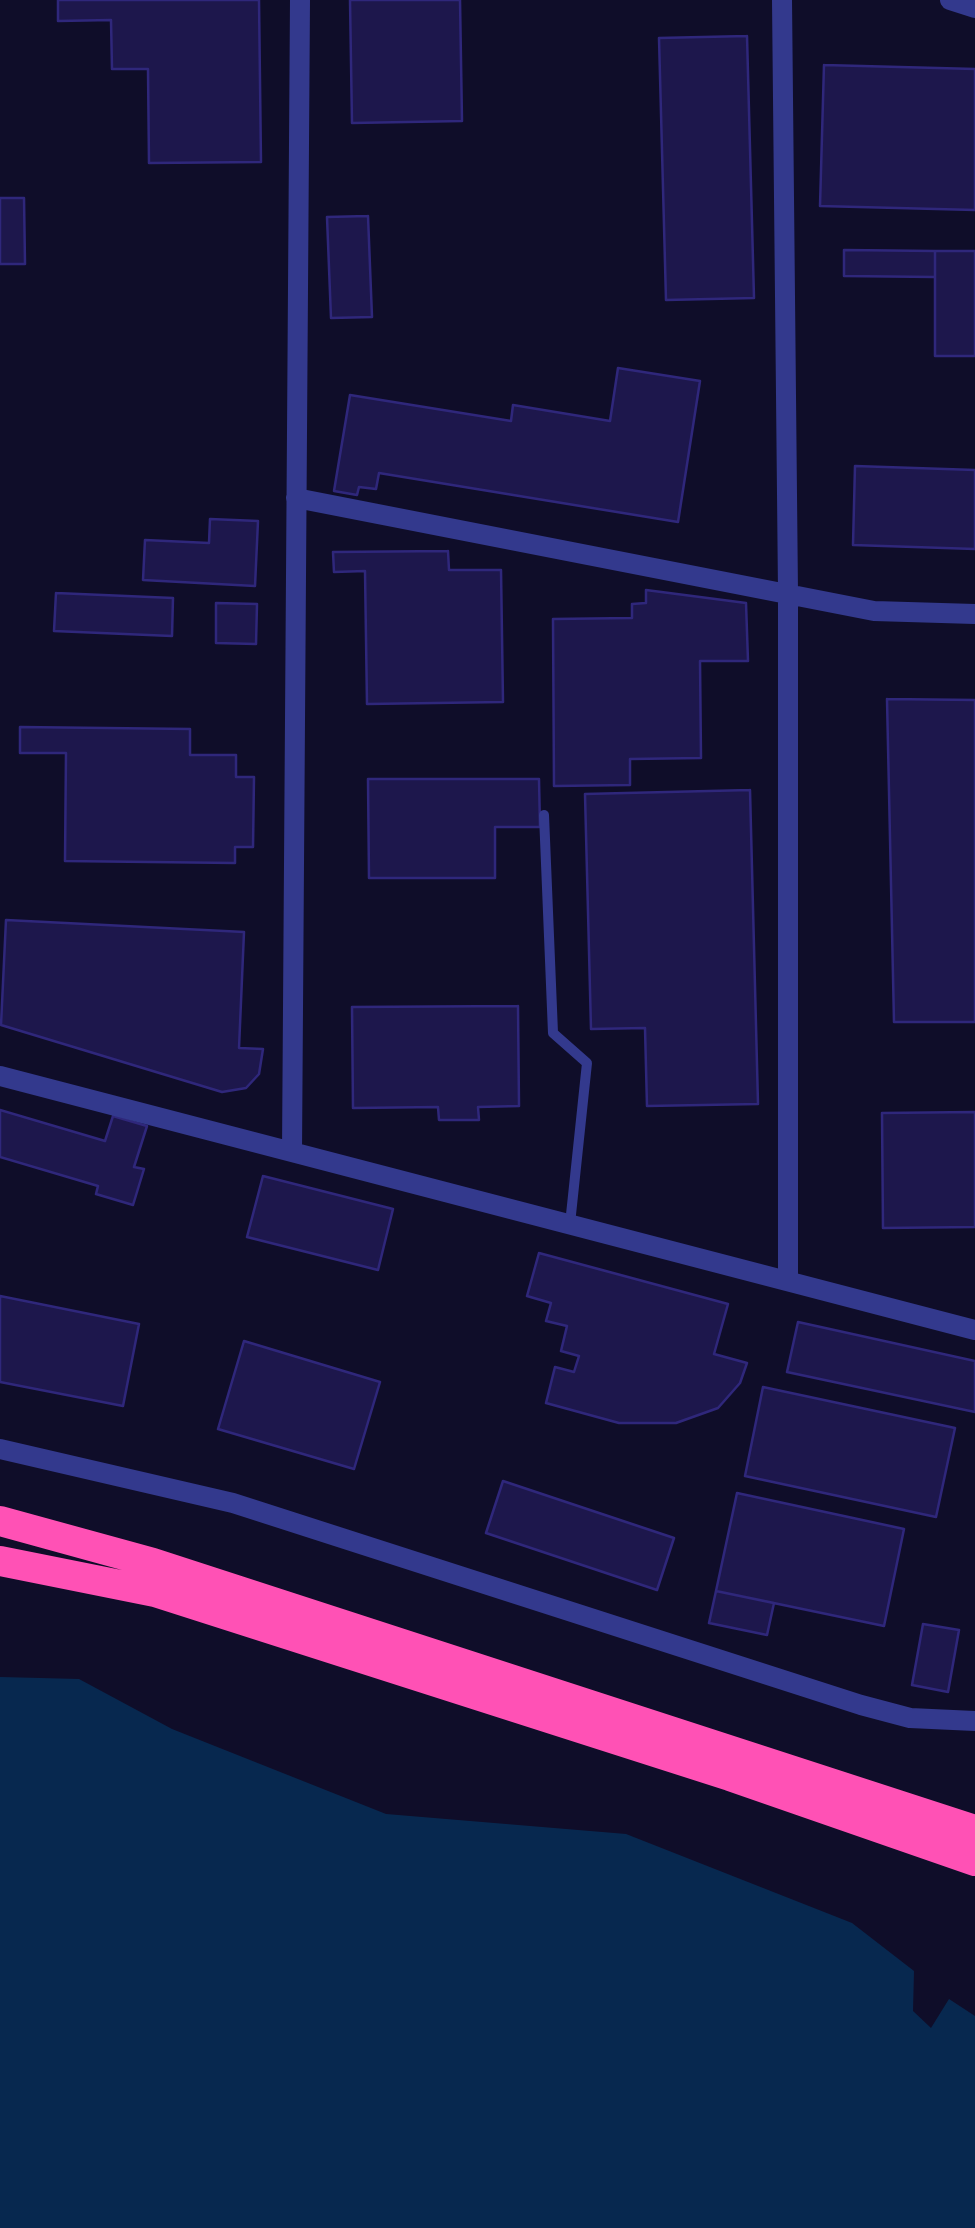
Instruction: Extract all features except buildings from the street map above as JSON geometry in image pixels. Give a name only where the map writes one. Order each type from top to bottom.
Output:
[{"type":"highway","points":[[0,1521],[153,1563],[975,1830]]},
{"type":"highway","points":[[0,1561],[155,1592],[730,1776],[975,1860]]},
{"type":"highway","points":[[872,1796],[975,1816]]},
{"type":"street","points":[[292,1152],[300,0]]},
{"type":"street","points":[[782,0],[788,592],[788,1280]]},
{"type":"street","points":[[950,0],[975,8]]},
{"type":"street","points":[[296,498],[874,610],[975,614]]},
{"type":"street","points":[[0,1076],[975,1330]]},
{"type":"street","points":[[0,1450],[232,1503],[910,1718],[975,1721]]},
{"type":"lane","points":[[544,815],[553,1033],[587,1062],[570,1224]]},
{"type":"water","points":[[0,1677],[79,1679],[172,1729],[386,1814],[626,1834],[852,1923],[914,1971],[913,2011],[931,2028],[949,1999],[975,2016],[975,2228],[0,2228]]}]
